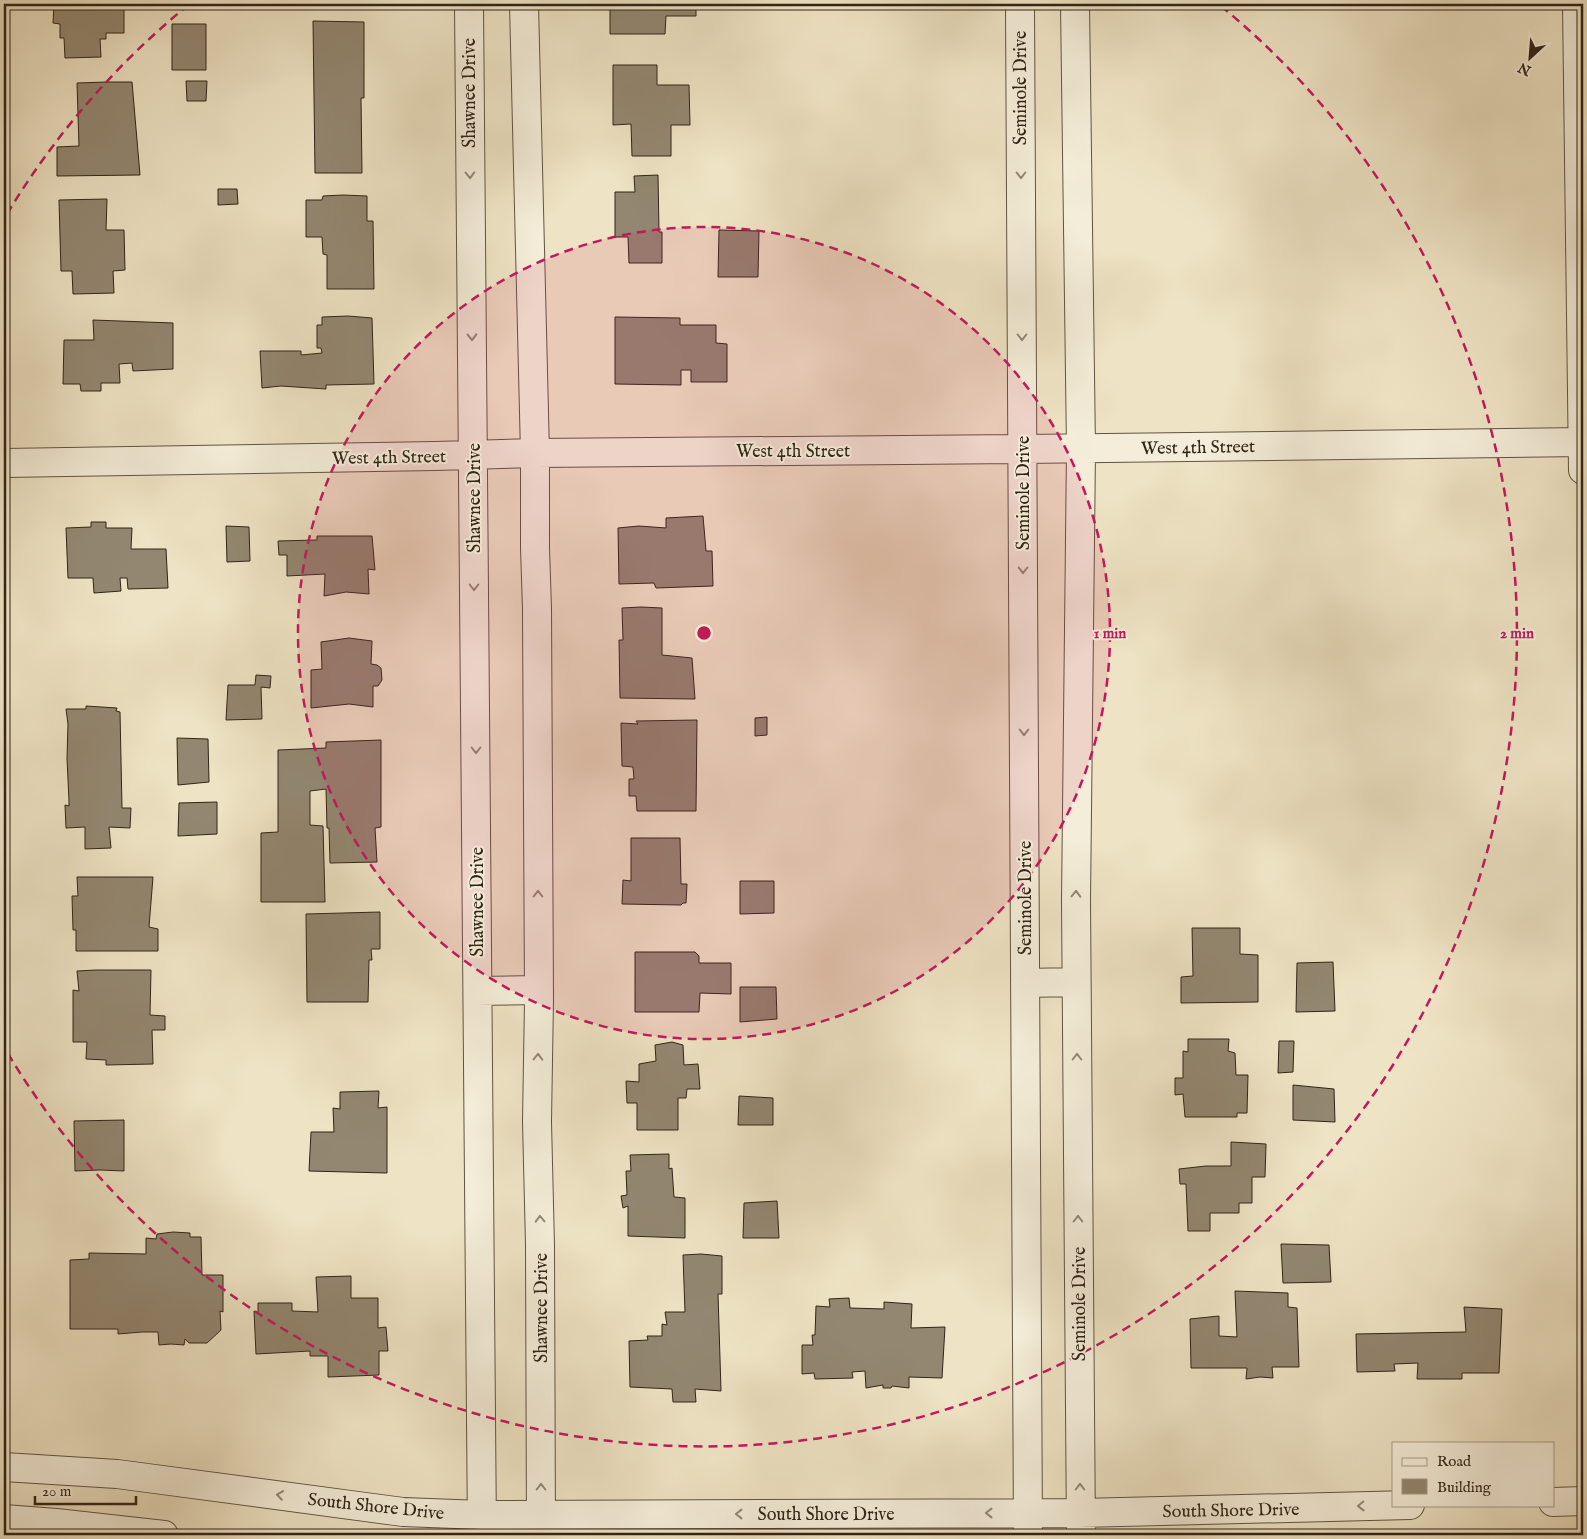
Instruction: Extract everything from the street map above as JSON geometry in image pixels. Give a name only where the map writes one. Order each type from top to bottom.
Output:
[{"type":"street","name":"Shawnee Drive","points":[[469,4],[482,1525]]},
{"type":"street","name":"Shawnee Drive","points":[[524,4],[535,453],[539,990],[537,1122],[540,1254],[541,1525]]},
{"type":"street","name":"Seminole Drive","points":[[1020,4],[1027,1524]]},
{"type":"street","name":"Seminole Drive","points":[[1075,4],[1081,448],[1076,901],[1080,1524]]},
{"type":"street","points":[[1577,4],[1583,470]]},
{"type":"street","name":"West 4th Street","points":[[4,463],[535,453],[1583,442]]},
{"type":"street","points":[[1025,983],[1076,982]]},
{"type":"street","points":[[478,991],[539,990]]},
{"type":"street","name":"South Shore Drive","points":[[4,1467],[117,1474],[403,1512],[482,1525],[1080,1524],[1393,1506]]},
{"type":"street","points":[[1554,1502],[1583,1501]]},
{"type":"street","points":[[4,1519],[164,1535]]},
{"type":"building","points":[[124,4],[124,33],[106,33],[106,39],[100,39],[101,57],[65,58],[64,38],[60,38],[60,24],[53,23],[54,5]]},
{"type":"building","points":[[610,4],[696,4],[696,16],[666,16],[665,34],[610,34]]},
{"type":"building","points":[[313,21],[364,22],[364,98],[361,98],[362,173],[315,173]]},
{"type":"building","points":[[172,24],[206,24],[206,70],[172,70]]},
{"type":"building","points":[[613,65],[657,65],[657,85],[689,85],[690,125],[671,125],[671,156],[632,156],[631,124],[613,125]]},
{"type":"building","points":[[186,81],[207,81],[206,101],[187,101]]},
{"type":"building","points":[[132,82],[140,175],[57,176],[57,147],[79,146],[77,83]]},
{"type":"building","points":[[658,175],[659,232],[662,232],[662,263],[629,263],[628,237],[615,237],[615,192],[635,192],[634,176]]},
{"type":"building","points":[[218,189],[237,189],[238,204],[218,205]]},
{"type":"building","points":[[323,196],[367,196],[367,221],[373,221],[374,289],[327,289],[327,255],[323,254],[322,237],[306,237],[306,200],[322,200]]},
{"type":"building","points":[[107,199],[106,230],[124,230],[125,270],[113,271],[114,293],[73,294],[72,271],[61,271],[59,200]]},
{"type":"building","points":[[719,230],[759,231],[758,277],[718,277]]},
{"type":"building","points":[[348,316],[372,318],[374,384],[326,385],[326,389],[281,386],[262,388],[260,351],[301,351],[301,355],[322,353],[321,348],[317,348],[317,325],[322,325],[322,317]]},
{"type":"building","points":[[615,317],[680,318],[680,325],[716,325],[716,343],[727,344],[727,382],[691,382],[691,370],[681,370],[681,385],[615,384]]},
{"type":"building","points":[[93,320],[173,323],[173,369],[133,371],[132,363],[119,364],[120,383],[101,383],[101,391],[81,391],[80,384],[63,384],[64,340],[94,340]]},
{"type":"building","points":[[703,516],[706,551],[712,551],[713,586],[656,588],[654,583],[619,584],[618,528],[639,526],[666,528],[666,518]]},
{"type":"building","points":[[91,522],[106,522],[106,528],[132,528],[131,549],[166,549],[168,588],[128,589],[127,578],[120,578],[121,591],[94,593],[93,578],[68,578],[66,528],[91,527]]},
{"type":"building","points":[[226,526],[249,527],[250,561],[227,562]]},
{"type":"building","points":[[317,536],[372,536],[375,570],[368,569],[369,594],[346,592],[324,596],[325,574],[287,576],[287,555],[279,555],[278,541],[317,540]]},
{"type":"building","points":[[622,608],[662,608],[662,655],[692,658],[695,699],[620,698],[619,640],[623,640]]},
{"type":"building","points":[[349,638],[372,641],[371,664],[381,668],[382,680],[378,686],[373,686],[373,707],[349,704],[311,708],[311,670],[322,669],[321,642]]},
{"type":"building","points":[[256,675],[271,676],[270,688],[261,687],[262,719],[226,720],[228,685],[255,685]]},
{"type":"building","points":[[86,706],[117,708],[116,711],[120,712],[122,808],[131,808],[130,828],[109,827],[111,848],[85,849],[85,827],[66,828],[65,805],[69,806],[69,801],[68,724],[66,709],[86,709]]},
{"type":"building","points":[[767,717],[767,735],[755,736],[755,718]]},
{"type":"building","points":[[697,720],[696,811],[637,811],[636,796],[629,796],[629,779],[634,779],[633,767],[622,766],[621,723],[638,724],[636,721]]},
{"type":"building","points":[[177,738],[208,739],[209,782],[178,785]]},
{"type":"building","points":[[381,740],[381,827],[375,828],[377,862],[330,863],[326,789],[310,791],[310,825],[323,826],[325,902],[261,902],[261,833],[278,832],[278,750],[326,748],[326,742]]},
{"type":"building","points":[[217,802],[217,834],[178,836],[179,803]]},
{"type":"building","points":[[631,838],[680,838],[681,884],[687,884],[686,903],[681,905],[622,904],[623,880],[631,881]]},
{"type":"building","points":[[77,877],[153,877],[149,927],[158,929],[158,951],[76,951],[76,930],[73,930],[72,896],[78,896]]},
{"type":"building","points":[[740,881],[774,881],[774,913],[740,914]]},
{"type":"building","points":[[380,912],[380,949],[371,949],[372,960],[369,960],[368,1002],[307,1002],[306,914]]},
{"type":"building","points":[[1192,928],[1240,928],[1240,954],[1258,955],[1258,1002],[1181,1003],[1181,977],[1193,976]]},
{"type":"building","points":[[635,952],[695,952],[699,956],[699,963],[731,963],[731,994],[700,993],[699,1012],[635,1012]]},
{"type":"building","points":[[1333,962],[1335,1011],[1296,1012],[1297,963]]},
{"type":"building","points":[[151,970],[150,1015],[165,1016],[165,1030],[152,1030],[153,1064],[106,1065],[106,1060],[86,1059],[87,1042],[73,1042],[73,990],[79,991],[77,971]]},
{"type":"building","points":[[740,987],[776,987],[777,1019],[740,1022]]},
{"type":"building","points":[[1188,1039],[1229,1039],[1228,1051],[1235,1053],[1236,1075],[1248,1075],[1247,1113],[1237,1113],[1237,1117],[1185,1117],[1183,1094],[1175,1095],[1175,1078],[1183,1078],[1183,1051],[1188,1052]]},
{"type":"building","points":[[1279,1041],[1294,1041],[1293,1072],[1278,1073]]},
{"type":"building","points":[[672,1042],[683,1045],[684,1065],[698,1064],[700,1089],[687,1089],[686,1098],[678,1098],[678,1130],[637,1130],[637,1103],[627,1103],[626,1081],[639,1082],[639,1064],[656,1061],[655,1045]]},
{"type":"building","points":[[1293,1085],[1334,1089],[1335,1122],[1293,1120]]},
{"type":"building","points":[[379,1091],[378,1108],[387,1107],[387,1173],[309,1171],[311,1132],[334,1132],[333,1108],[340,1109],[340,1092]]},
{"type":"building","points":[[739,1096],[773,1098],[773,1125],[738,1125]]},
{"type":"building","points":[[124,1120],[124,1171],[75,1171],[74,1121]]},
{"type":"building","points":[[1231,1142],[1266,1144],[1265,1177],[1252,1177],[1252,1203],[1239,1203],[1239,1213],[1210,1213],[1210,1231],[1188,1231],[1186,1184],[1180,1184],[1179,1169],[1231,1166]]},
{"type":"building","points":[[669,1154],[669,1169],[672,1168],[674,1197],[685,1198],[685,1238],[628,1236],[628,1206],[623,1208],[621,1196],[627,1195],[626,1171],[631,1171],[630,1155]]},
{"type":"building","points":[[777,1201],[779,1238],[743,1238],[744,1203]]},
{"type":"building","points":[[173,1232],[190,1233],[190,1237],[201,1237],[202,1275],[223,1275],[223,1312],[220,1311],[221,1330],[207,1343],[189,1343],[185,1339],[184,1345],[159,1345],[158,1332],[118,1334],[118,1329],[70,1329],[70,1260],[89,1259],[89,1253],[146,1254],[146,1238],[156,1239],[157,1234]]},
{"type":"building","points":[[1281,1244],[1329,1245],[1331,1282],[1283,1283]]},
{"type":"building","points":[[683,1255],[722,1256],[722,1294],[718,1294],[721,1391],[695,1389],[696,1402],[673,1402],[672,1389],[630,1387],[629,1341],[648,1340],[647,1336],[662,1336],[662,1324],[667,1325],[665,1312],[685,1312]]},
{"type":"building","points":[[351,1276],[351,1298],[378,1298],[378,1328],[386,1327],[388,1351],[379,1351],[379,1375],[328,1377],[328,1356],[310,1356],[310,1351],[256,1354],[254,1311],[258,1313],[258,1303],[292,1303],[292,1311],[318,1312],[316,1277]]},
{"type":"building","points":[[1235,1291],[1288,1293],[1288,1307],[1297,1308],[1299,1367],[1272,1367],[1273,1378],[1246,1379],[1247,1368],[1191,1368],[1190,1319],[1219,1316],[1219,1336],[1237,1337]]},
{"type":"building","points":[[849,1298],[850,1308],[884,1309],[884,1302],[912,1304],[911,1328],[945,1327],[942,1378],[909,1377],[909,1388],[892,1386],[891,1388],[883,1388],[883,1385],[866,1388],[865,1371],[852,1372],[853,1378],[815,1379],[814,1373],[802,1374],[802,1345],[813,1345],[812,1335],[815,1335],[816,1306],[830,1307],[829,1299]]},
{"type":"building","points":[[1464,1307],[1502,1309],[1499,1373],[1462,1373],[1462,1379],[1417,1379],[1418,1363],[1394,1364],[1395,1371],[1357,1372],[1356,1334],[1466,1332]]}]
